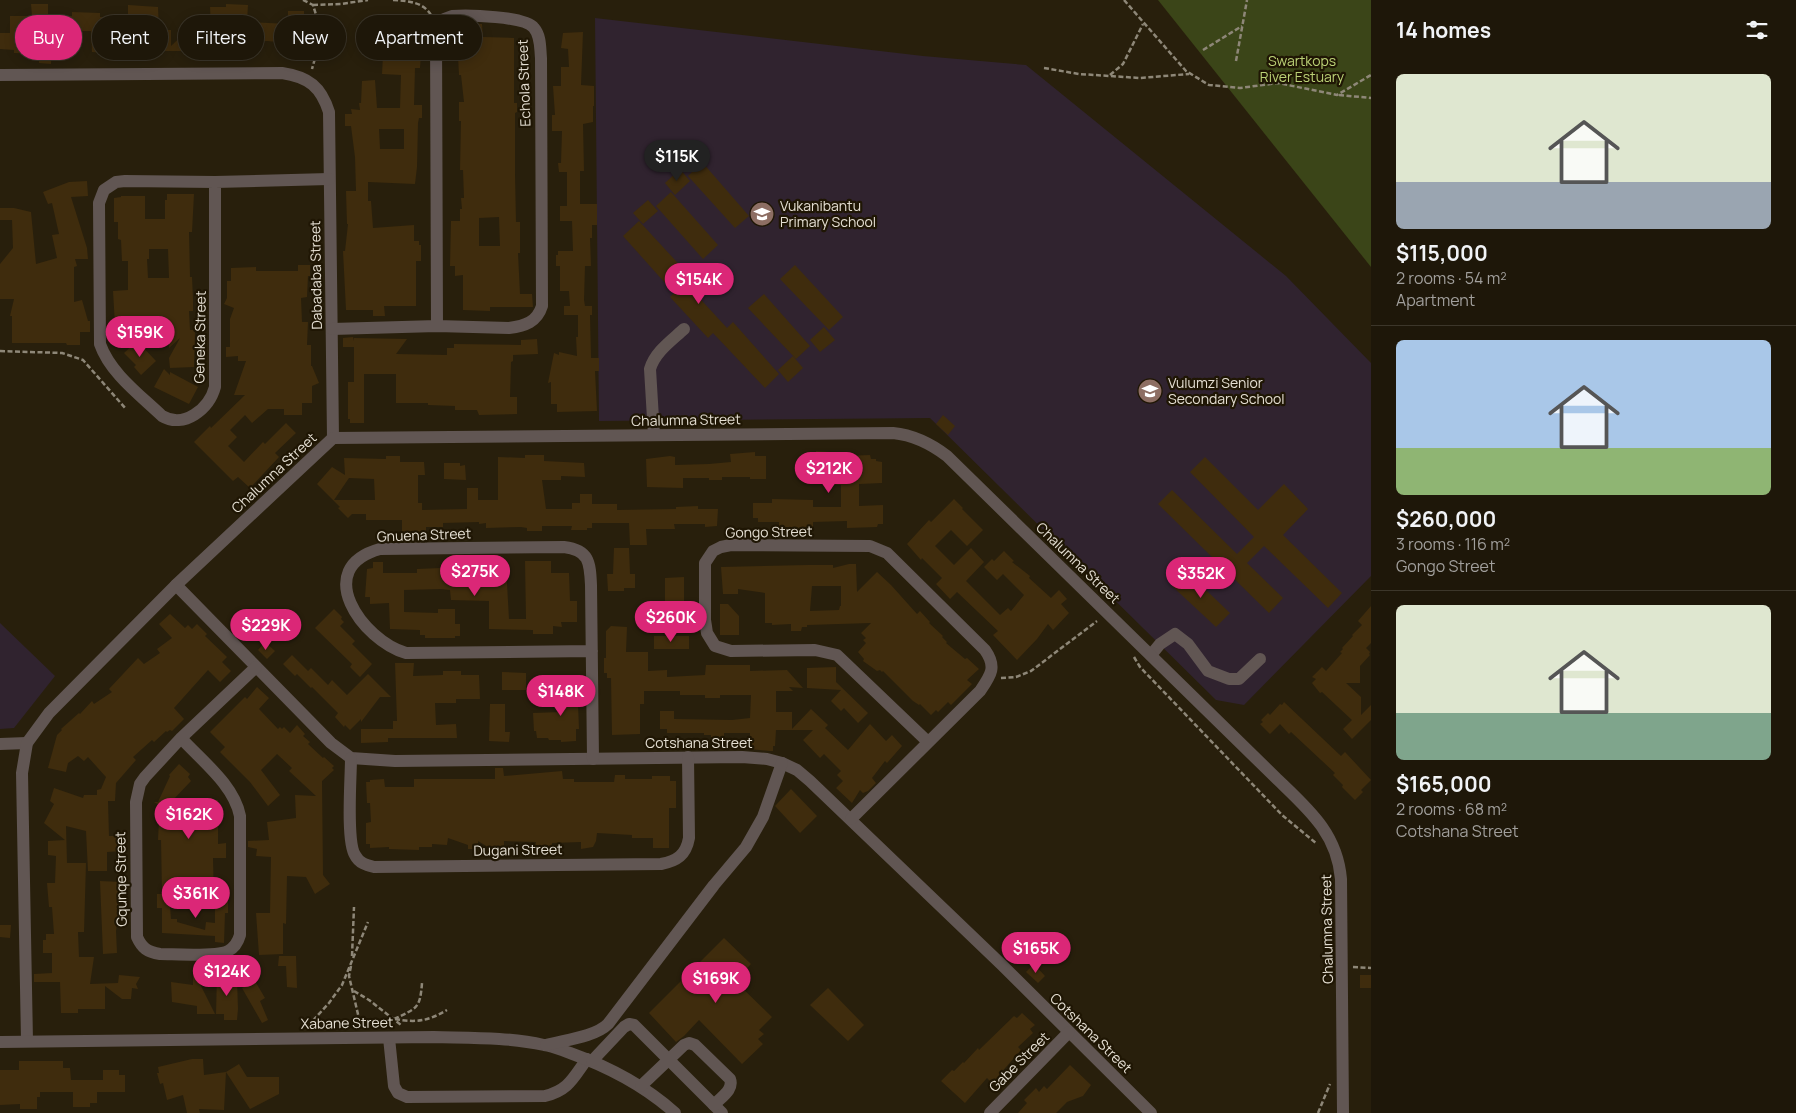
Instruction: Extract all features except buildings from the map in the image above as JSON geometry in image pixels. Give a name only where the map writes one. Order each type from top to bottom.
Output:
[{"type":"street","name":"Echola Street","points":[[332,329],[437,326],[518,327],[532,322],[537,317],[542,306],[541,58],[538,33],[533,26],[519,19],[482,17]]},
{"type":"street","points":[[434,60],[437,326]]},
{"type":"street","points":[[0,76],[278,73],[305,79]]},
{"type":"street","name":"Dabadaba Street","points":[[305,79],[318,89],[325,100],[329,112],[333,438]]},
{"type":"street","name":"Geneka Street","points":[[216,182],[215,387],[213,395],[201,409],[184,420],[176,422],[162,416],[114,368],[104,354],[100,344],[99,203],[104,190],[116,182],[216,182],[329,178]]},
{"type":"street","points":[[654,435],[650,369],[655,357],[684,329]]},
{"type":"street","name":"Chalumna Street","points":[[27,1041],[22,773],[27,743],[49,713],[176,585],[333,438],[892,433],[904,434],[918,439],[946,456],[1307,808],[1331,838],[1340,868],[1343,967],[1343,1113]]},
{"type":"street","name":"Gongo Street","points":[[928,742],[837,655],[815,650],[730,651],[715,646],[707,633],[705,620],[706,563],[709,556],[721,547],[731,545],[870,546],[878,548],[887,553],[985,650],[992,664],[989,676]]},
{"type":"street","name":"Gnuena Street","points":[[592,651],[401,652],[386,645],[355,613],[346,590],[346,581],[349,572],[361,557],[380,549],[564,547],[578,550],[584,554],[591,568],[594,759]]},
{"type":"street","points":[[176,585],[331,743],[351,758]]},
{"type":"street","points":[[1146,650],[1160,644],[1175,634],[1188,644],[1208,671],[1229,680],[1239,679],[1260,659]]},
{"type":"street","name":"Gqunqe Street","points":[[181,738],[228,788],[234,797],[240,816],[240,935],[238,942],[233,948],[221,953],[151,953],[144,950],[137,937],[135,811],[137,794],[140,784],[145,777],[181,738],[256,667]]},
{"type":"street","points":[[851,819],[980,691],[989,676]]},
{"type":"street","points":[[0,744],[27,743]]},
{"type":"street","name":"Dugani Street","points":[[351,758],[351,846],[358,860],[365,865],[374,867],[661,864],[678,859],[687,848],[689,838],[688,757]]},
{"type":"street","name":"Cotshana Street","points":[[351,758],[395,761],[742,757],[767,759],[782,763],[797,770],[851,819],[1151,1113]]},
{"type":"street","points":[[546,1045],[602,1030],[608,1024],[714,885],[746,847],[764,818],[782,763]]},
{"type":"street","points":[[389,1038],[394,1086],[398,1093],[407,1097],[545,1096],[559,1092],[568,1085],[589,1060],[629,1024],[634,1025],[668,1059],[718,1109],[732,1083],[695,1045],[689,1043],[668,1059],[641,1086]]},
{"type":"street","name":"Gabe Street","points":[[990,1113],[1069,1032]]},
{"type":"street","name":"Xabane Street","points":[[0,1042],[416,1037],[505,1039],[546,1045],[589,1060],[625,1076],[676,1113]]},
{"type":"path","points":[[303,0],[313,4],[341,4],[368,0]]},
{"type":"path","points":[[393,0],[406,0],[425,6],[431,15]]},
{"type":"path","points":[[1124,0],[1162,46],[1186,71],[1209,85],[1240,88],[1278,82],[1337,95],[1371,98]]},
{"type":"path","points":[[1236,61],[1247,0]]},
{"type":"path","points":[[305,79],[314,66],[322,34],[313,4]]},
{"type":"path","points":[[1109,76],[1123,64],[1143,23]]},
{"type":"path","points":[[1203,50],[1242,26]]},
{"type":"path","points":[[1044,68],[1079,74],[1140,78],[1190,74]]},
{"type":"path","points":[[1337,95],[1371,75]]},
{"type":"path","points":[[0,351],[62,354],[83,360],[126,409]]},
{"type":"path","points":[[989,676],[1016,677],[1031,671],[1108,613]]},
{"type":"path","points":[[1146,650],[1135,654],[1134,657],[1140,667],[1282,815],[1324,849]]},
{"type":"path","points":[[354,907],[352,960],[349,976],[354,990],[363,1038]]},
{"type":"path","points":[[296,1039],[330,1003],[342,985],[368,922]]},
{"type":"path","points":[[1343,967],[1371,968]]},
{"type":"path","points":[[394,1019],[415,1009],[420,1001],[422,983]]},
{"type":"path","points":[[354,990],[416,1037]]},
{"type":"path","points":[[394,1019],[412,1022],[432,1018],[447,1010]]},
{"type":"path","points":[[1318,1113],[1333,1076]]},
{"type":"shaded area","points":[[595,18],[923,56],[1026,65],[1286,276],[1371,363],[1371,576],[1244,705],[1216,700],[930,418],[599,421]]},
{"type":"shaded area","points":[[0,623],[55,676],[14,728],[0,729]]},
{"type":"green space","name":"Swartkops River Estuary","points":[[1158,0],[1371,0],[1371,267]]},
{"type":"place","name":"Vukanibantu Primary School","points":[[762,214]]},
{"type":"place","name":"Vulumzi Senior Secondary School","points":[[1150,391]]}]
